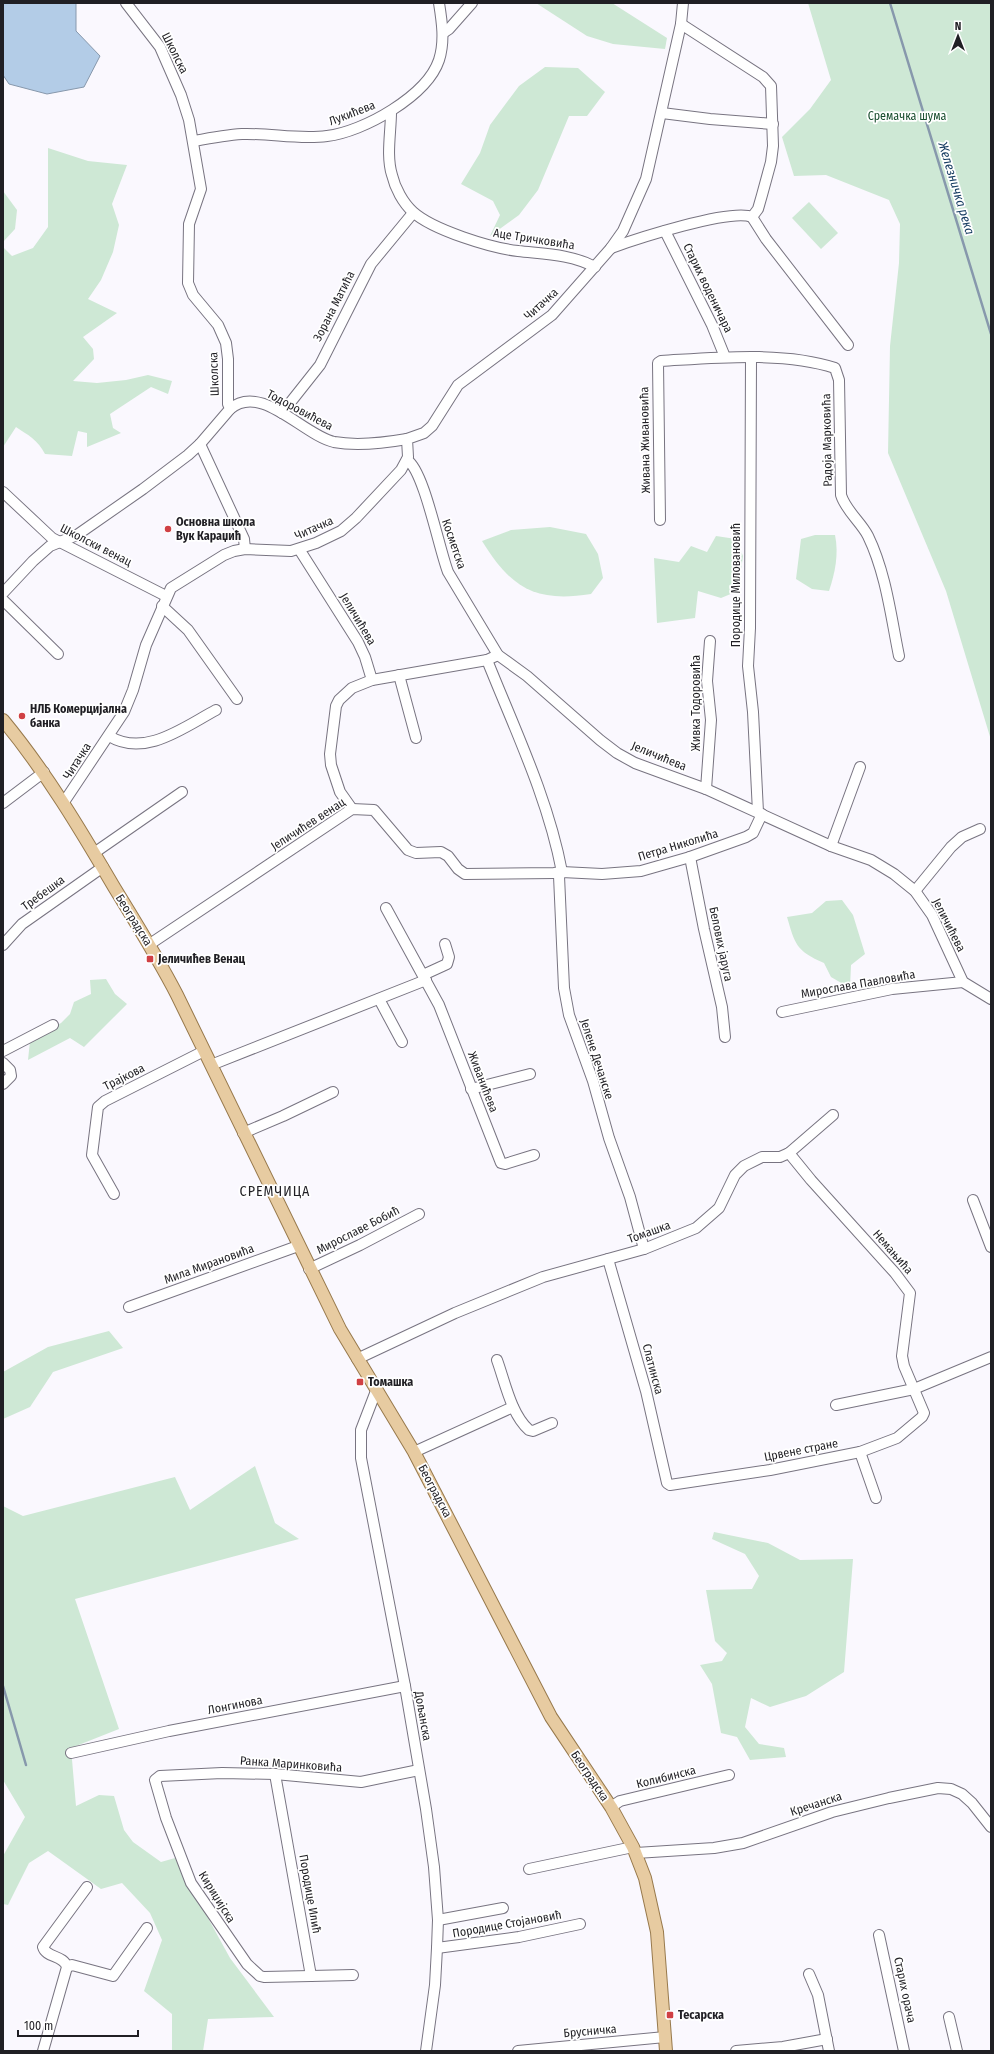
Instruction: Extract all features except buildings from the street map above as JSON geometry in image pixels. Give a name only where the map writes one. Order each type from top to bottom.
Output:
[{"type":"main road","name":"Београдска","points":[[3,720],[44,772],[64,802],[150,944],[211,1065],[309,1269],[357,1359],[414,1452],[551,1717],[611,1807],[634,1850],[651,1901],[657,1932],[666,2051]]},
{"type":"street","name":"Школска","points":[[3,593],[33,561],[50,546],[77,535],[149,485],[200,444],[230,409],[228,404],[228,359],[226,343],[218,325],[193,295],[188,283],[188,224],[202,189],[194,141],[181,95],[163,54],[153,37],[126,3]]},
{"type":"street","name":"Лукићева","points":[[194,141],[242,134],[301,138],[329,136],[339,134],[391,112],[426,83],[439,62],[443,33],[439,3]]},
{"type":"street","points":[[443,33],[449,29],[472,3]]},
{"type":"street","name":"Читачка","points":[[407,440],[428,430],[439,416],[458,385],[552,315],[612,248],[623,231],[646,179],[681,24],[683,3]]},
{"type":"street","points":[[681,24],[768,82],[771,86],[773,124],[771,162],[758,209],[752,217]]},
{"type":"street","name":"Аце Тричковића","points":[[391,112],[390,164],[392,175],[404,201],[413,213],[436,226],[494,247],[575,259],[595,267]]},
{"type":"street","points":[[662,113],[710,119],[773,124]]},
{"type":"street","name":"Зорана Матића","points":[[282,413],[320,365],[370,264],[413,213]]},
{"type":"street","points":[[612,248],[665,231],[730,216],[747,215],[752,217],[766,238],[848,345]]},
{"type":"street","name":"Старих воденичара","points":[[665,231],[715,331],[726,357]]},
{"type":"street","points":[[726,357],[751,358]]},
{"type":"street","name":"Живана Живановића","points":[[660,520],[658,363],[661,361],[726,357]]},
{"type":"street","name":"Радоја Марковића","points":[[751,358],[823,364],[835,368],[839,380],[841,495],[845,504],[868,536],[878,561],[899,656]]},
{"type":"street","name":"Породице Миловановић","points":[[751,358],[749,481],[750,628],[748,666],[753,712],[760,813]]},
{"type":"street","name":"Тодоровићева","points":[[230,409],[238,403],[250,401],[257,402],[282,413],[316,435],[332,442],[346,444],[407,440]]},
{"type":"street","points":[[407,440],[409,454],[407,460]]},
{"type":"street","points":[[200,444],[244,539],[245,549]]},
{"type":"street","name":"Читачка","points":[[64,802],[109,736],[129,702],[146,645],[166,596],[171,588],[224,555],[245,549],[286,551],[299,549],[328,538],[341,531],[401,470],[407,460]]},
{"type":"street","name":"Косметска","points":[[407,460],[413,465],[426,499],[442,558],[448,572],[498,655]]},
{"type":"street","name":"Школски венац","points":[[3,492],[44,531],[60,542],[71,546],[166,596]]},
{"type":"street","name":"Јеличићева","points":[[299,549],[358,642],[365,657],[372,680]]},
{"type":"street","points":[[3,600],[58,654]]},
{"type":"street","points":[[162,606],[188,630],[237,699]]},
{"type":"street","name":"Живка Тодоровића","points":[[706,789],[712,720],[707,681],[710,641]]},
{"type":"street","points":[[352,809],[340,792],[331,765],[330,754],[336,706],[345,693],[372,680],[487,660],[498,655]]},
{"type":"street","name":"Јеличићева","points":[[498,655],[527,676],[617,753],[635,763],[706,789],[831,846],[872,860],[894,874],[915,891],[932,915],[963,982]]},
{"type":"street","points":[[487,660],[545,806],[556,842],[562,872]]},
{"type":"street","points":[[399,676],[416,738]]},
{"type":"street","points":[[109,736],[123,744],[144,744],[165,737],[216,710]]},
{"type":"street","points":[[831,846],[860,767]]},
{"type":"street","points":[[3,803],[44,772]]},
{"type":"street","points":[[94,853],[182,792]]},
{"type":"street","name":"Јеличићев венац","points":[[150,944],[352,809],[374,810],[408,850],[416,853],[441,852],[448,856],[458,870],[464,874],[554,874],[562,872]]},
{"type":"street","name":"Петра Николића","points":[[562,872],[602,874],[635,872],[690,857],[741,839],[753,833],[760,813]]},
{"type":"street","points":[[915,891],[956,842],[962,837],[980,829]]},
{"type":"street","name":"Белових јаруга","points":[[690,857],[704,929],[722,1007],[725,1037]]},
{"type":"street","name":"Требешка","points":[[3,945],[22,924],[102,867]]},
{"type":"street","name":"Јелене Дечанске","points":[[562,872],[559,876],[561,949],[564,988],[569,1015],[593,1081],[609,1138],[630,1197],[644,1249]]},
{"type":"street","name":"Живанићева","points":[[386,908],[439,1005],[501,1163],[505,1164],[534,1155]]},
{"type":"street","points":[[211,1065],[379,999],[425,977],[447,964],[449,957],[445,944]]},
{"type":"street","points":[[963,982],[991,999]]},
{"type":"street","name":"Мирослава Павловића","points":[[782,1012],[892,989],[963,982]]},
{"type":"street","points":[[379,999],[402,1042]]},
{"type":"street","points":[[3,1051],[53,1025]]},
{"type":"street","name":"Трајкова","points":[[114,1194],[92,1155],[98,1107],[105,1101],[204,1051]]},
{"type":"street","points":[[3,1063],[10,1070],[11,1076],[3,1084]]},
{"type":"street","points":[[471,1089],[530,1074]]},
{"type":"street","points":[[243,1133],[333,1092]]},
{"type":"street","points":[[789,1153],[833,1116]]},
{"type":"street","name":"Томашка","points":[[357,1359],[455,1313],[543,1277],[644,1249],[696,1228],[719,1208],[735,1175],[744,1166],[762,1157],[780,1157],[789,1153]]},
{"type":"street","name":"Немањића","points":[[789,1153],[907,1287],[910,1293],[902,1356],[904,1366],[924,1412]]},
{"type":"street","points":[[972,1200],[991,1248]]},
{"type":"street","name":"Мирославе Бобић","points":[[309,1269],[419,1214]]},
{"type":"street","name":"Мила Мирановића","points":[[129,1307],[298,1246]]},
{"type":"street","name":"Слатинска","points":[[608,1259],[646,1391],[663,1469],[667,1483],[670,1485]]},
{"type":"street","points":[[836,1405],[914,1389],[991,1357]]},
{"type":"street","points":[[497,1360],[513,1407],[528,1430],[534,1431],[552,1423]]},
{"type":"street","name":"Дољанска","points":[[376,1391],[361,1430],[361,1458],[405,1686],[433,1860],[438,1920],[435,1985],[426,2051]]},
{"type":"street","points":[[414,1452],[513,1407]]},
{"type":"street","name":"Црвене стране","points":[[670,1485],[770,1470],[860,1452],[897,1438],[922,1417],[924,1412]]},
{"type":"street","points":[[860,1452],[876,1498]]},
{"type":"street","name":"Лонгинова","points":[[71,1753],[169,1731],[405,1686]]},
{"type":"street","name":"Ранка Маринковића","points":[[160,1776],[222,1773],[275,1774],[361,1782],[419,1770]]},
{"type":"street","name":"Породице Илић","points":[[275,1774],[311,1976]]},
{"type":"street","name":"Колибинска","points":[[611,1807],[620,1801],[729,1775]]},
{"type":"street","name":"Кириџијска","points":[[160,1776],[156,1777],[155,1783],[191,1883],[247,1964],[260,1976],[264,1977],[311,1976]]},
{"type":"street","name":"Кречанска","points":[[634,1850],[714,1848],[743,1843],[838,1810],[938,1788],[951,1789],[962,1794],[972,1803],[991,1827]]},
{"type":"street","points":[[529,1869],[634,1850]]},
{"type":"street","points":[[42,2051],[67,1967],[64,1961],[47,1952],[44,1947],[87,1887]]},
{"type":"street","points":[[438,1920],[503,1908]]},
{"type":"street","name":"Породице Стојановић","points":[[437,1948],[519,1937],[580,1924]]},
{"type":"street","points":[[67,1967],[72,1965],[113,1976],[147,1928]]},
{"type":"street","name":"Старих орача","points":[[880,1935],[904,2051]]},
{"type":"street","points":[[809,1974],[818,1995],[829,2051]]},
{"type":"street","points":[[311,1976],[354,1975]]},
{"type":"street","points":[[949,2016],[957,2051]]},
{"type":"street","name":"Брусничка","points":[[518,2051],[665,2037]]},
{"type":"street","points":[[736,2051],[783,2047],[827,2039]]},
{"type":"green space","points":[[536,3],[612,3],[667,38],[665,49],[613,44],[587,36]]},
{"type":"green space","name":"Сремачка шума","points":[[808,3],[991,3],[991,740],[946,591],[888,453],[890,346],[899,263],[900,224],[889,200],[826,175],[794,176],[782,137],[810,109],[831,80]]},
{"type":"green space","points":[[545,67],[578,68],[605,92],[587,116],[569,116],[538,190],[519,215],[490,236],[500,215],[493,201],[461,184],[480,153],[490,125],[519,86]]},
{"type":"green space","points":[[48,148],[88,161],[127,165],[112,204],[119,225],[113,252],[101,280],[88,299],[117,313],[83,337],[93,349],[94,359],[73,381],[97,383],[126,380],[148,375],[172,381],[168,394],[151,387],[110,414],[113,428],[121,433],[87,447],[87,433],[78,431],[72,456],[45,454],[36,441],[16,427],[3,447],[3,247],[12,256],[33,248],[48,227]]},
{"type":"green space","points":[[3,191],[17,210],[15,229],[3,242]]},
{"type":"green space","points":[[809,202],[838,233],[821,249],[792,218]]},
{"type":"green space","points":[[550,527],[586,534],[598,554],[603,578],[591,594],[554,596],[540,594],[526,588],[514,581],[503,570],[482,541],[511,530]]},
{"type":"green space","points":[[815,535],[835,535],[837,549],[836,563],[829,591],[812,589],[796,579],[801,539]]},
{"type":"green space","points":[[716,536],[736,539],[743,556],[738,591],[721,598],[698,591],[695,618],[657,623],[654,558],[679,562],[691,546],[707,552]]},
{"type":"green space","points":[[842,900],[853,915],[865,954],[851,965],[850,988],[831,977],[824,963],[808,955],[798,946],[792,934],[787,917],[812,913],[826,901]]},
{"type":"green space","points":[[106,979],[115,994],[127,1004],[84,1047],[70,1038],[28,1060],[30,1041],[61,1023],[70,1014],[74,1002],[91,994],[90,980]]},
{"type":"green space","points":[[109,1331],[123,1348],[53,1372],[30,1407],[3,1419],[3,1372],[48,1347]]},
{"type":"green space","points":[[255,1466],[275,1523],[299,1539],[75,1599],[119,1729],[71,1748],[76,1806],[99,1795],[114,1796],[124,1830],[133,1842],[161,1862],[175,1858],[230,1958],[274,2017],[208,2019],[203,2051],[172,2051],[172,2014],[144,1991],[162,1940],[150,1913],[122,1883],[101,1889],[48,1851],[29,1863],[8,1905],[3,1904],[3,1856],[25,1817],[3,1780],[3,1506],[23,1516],[175,1477],[190,1510]]},
{"type":"green space","points":[[714,1532],[768,1543],[800,1560],[853,1559],[844,1672],[806,1696],[770,1707],[751,1698],[745,1727],[759,1744],[784,1748],[786,1757],[750,1760],[737,1737],[721,1733],[712,1684],[700,1665],[722,1661],[727,1653],[715,1641],[706,1590],[752,1589],[759,1576],[745,1554],[712,1539]]},
{"type":"water","points":[[3,3],[76,3],[76,31],[100,56],[84,87],[47,94],[9,84],[3,75]]},
{"type":"waterway","name":"Железничка река","points":[[890,3],[991,334]]},
{"type":"waterway","points":[[3,1686],[26,1765]]},
{"type":"place","name":"Основна школа Вук Караџић","points":[[168,529]]},
{"type":"place","name":"НЛБ Комерцијална банка","points":[[22,716]]},
{"type":"place","name":"Јеличићев Венац","points":[[150,959]]},
{"type":"place","name":"Томашка","points":[[360,1382]]},
{"type":"place","name":"Тесарска","points":[[670,2015]]},
{"type":"district","name":"СРЕМЧИЦА","points":[[275,1191]]}]
